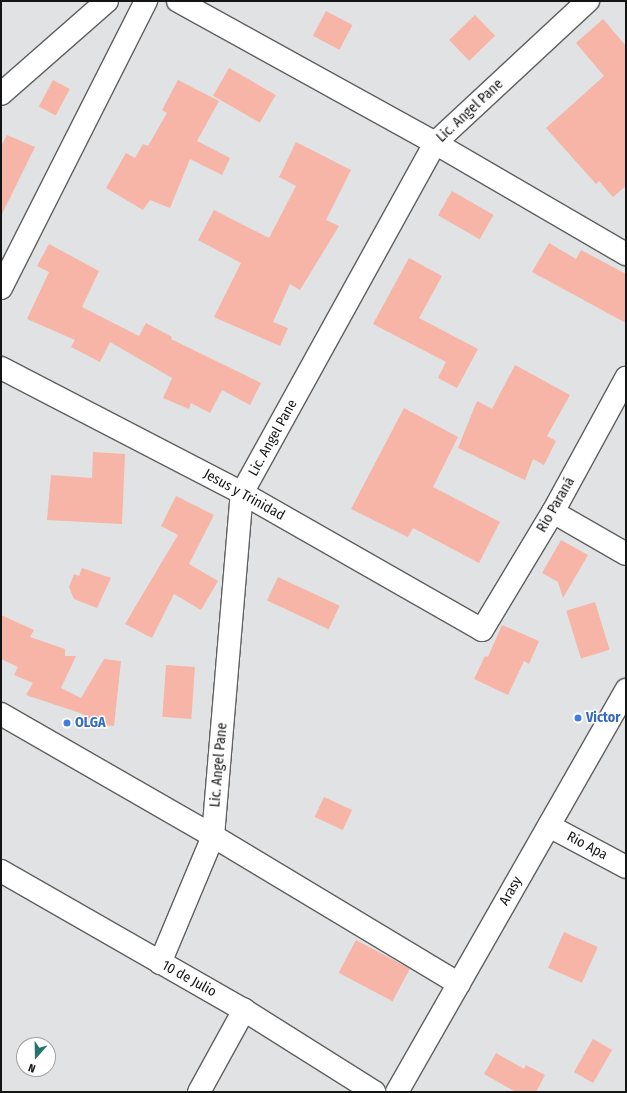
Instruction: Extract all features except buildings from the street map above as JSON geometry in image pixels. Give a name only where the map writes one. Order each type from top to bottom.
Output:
[{"type":"street","points":[[1,94],[107,1]]},
{"type":"street","points":[[1,288],[146,1]]},
{"type":"street","points":[[178,1],[435,143],[626,254]]},
{"type":"street","name":"Lic. Angel Pane","points":[[160,963],[213,836],[242,494],[435,143],[588,1]]},
{"type":"street","name":"Jesus y Trinidad","points":[[1,368],[242,494],[482,630]]},
{"type":"street","name":"Rio Paraná","points":[[482,630],[553,512],[626,378]]},
{"type":"street","points":[[553,512],[626,554]]},
{"type":"street","name":"Arasy","points":[[397,1092],[626,690]]},
{"type":"street","points":[[1,714],[213,836],[459,984]]},
{"type":"street","name":"Rio Apa","points":[[549,826],[626,867]]},
{"type":"street","name":"10 de Julio","points":[[1,871],[244,1010],[374,1092]]},
{"type":"street","points":[[199,1092],[244,1010]]},
{"type":"place","name":"Victor","points":[[578,718]]},
{"type":"place","name":"OLGA","points":[[67,723]]}]
